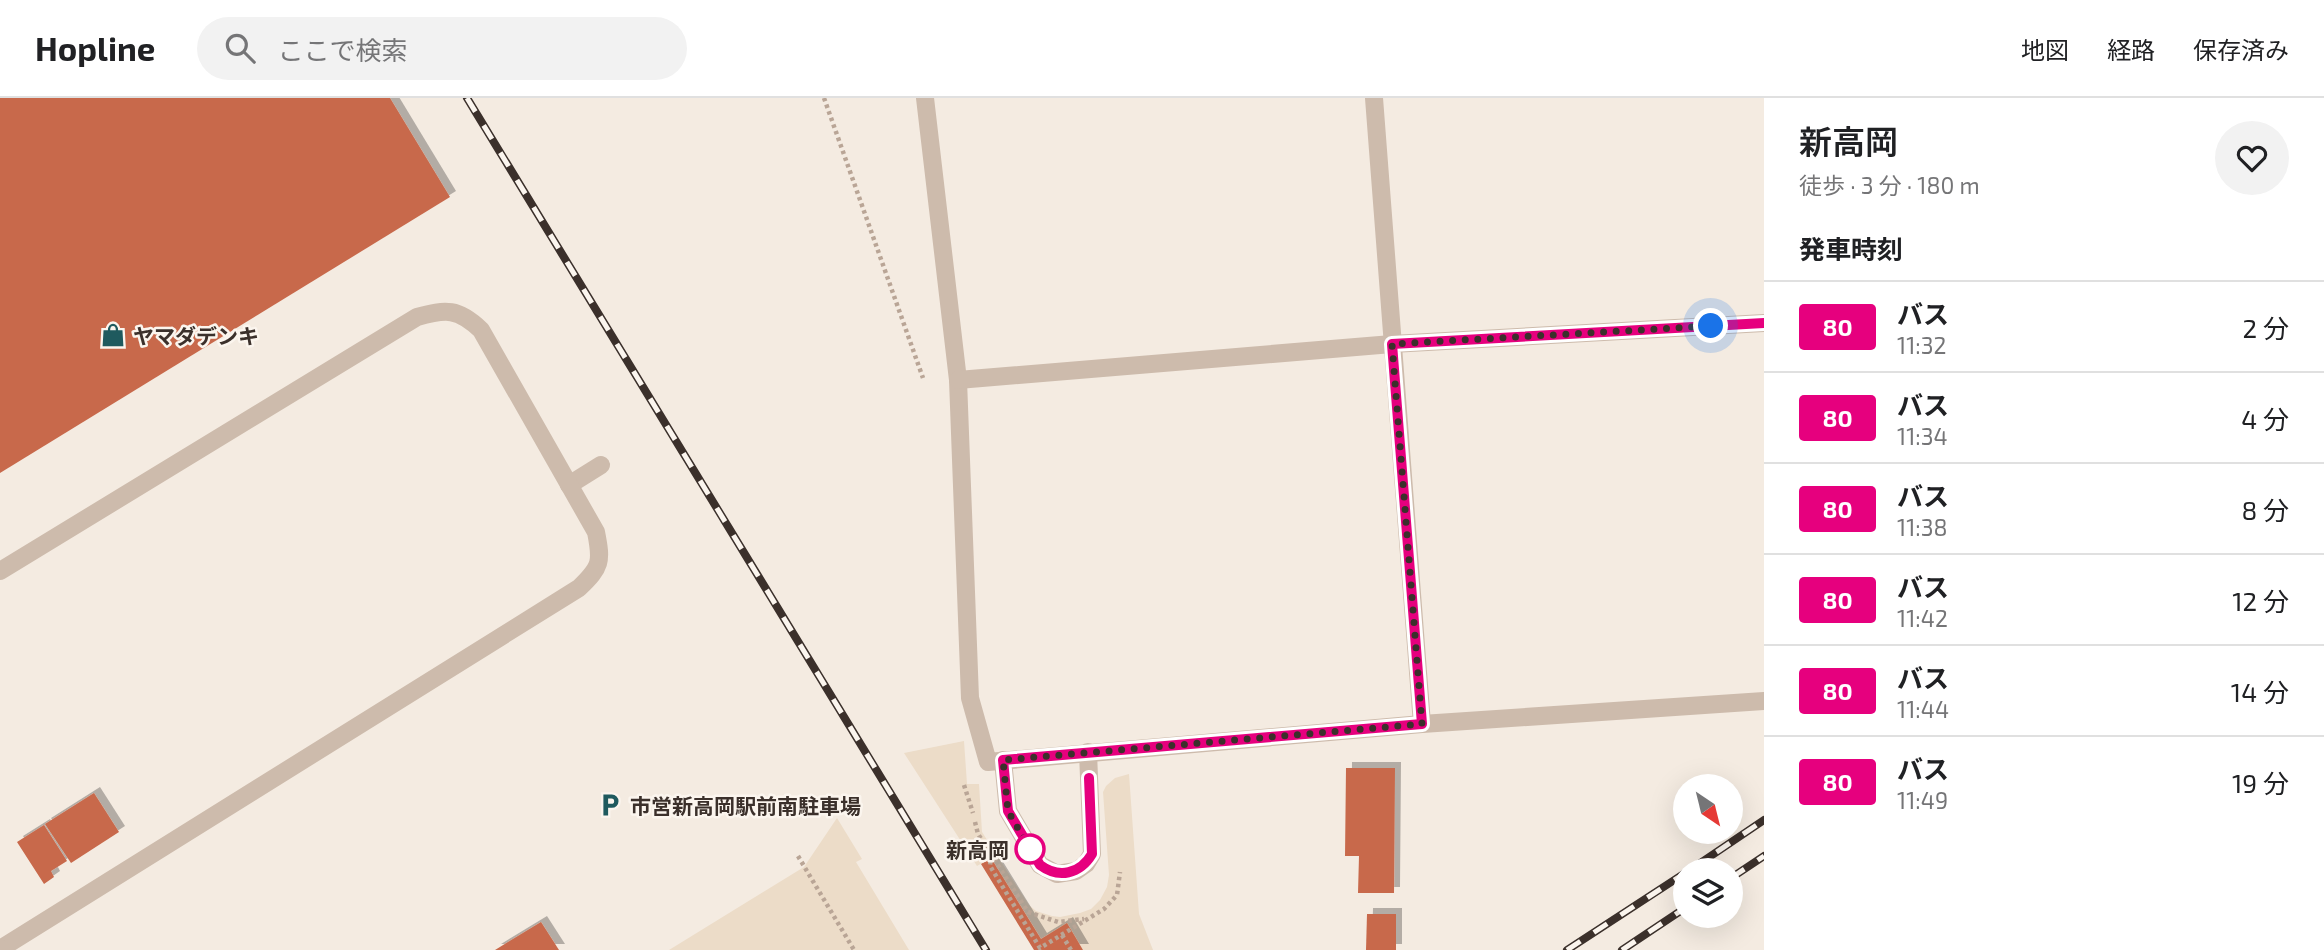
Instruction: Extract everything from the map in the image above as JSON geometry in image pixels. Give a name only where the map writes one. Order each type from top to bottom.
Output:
[{"type":"street","points":[[925,98],[958,380],[970,698],[988,762],[1422,724],[1764,701]]},
{"type":"street","points":[[1374,98],[1422,724]]},
{"type":"street","points":[[0,571],[417,317],[442,310],[466,316],[481,330],[596,532],[600,552],[596,572],[579,588],[0,949]]},
{"type":"street","points":[[958,380],[1392,344],[1764,323]]},
{"type":"street","points":[[569,485],[601,465]]},
{"type":"street","points":[[1003,760],[1008,811],[1040,865],[1057,874],[1076,871],[1086,864],[1092,854],[1088,752]]},
{"type":"path","points":[[824,98],[923,379],[958,380]]},
{"type":"path","points":[[797,856],[854,950]]},
{"type":"path","points":[[1062,935],[1071,950]]},
{"type":"shaded area","points":[[964,741],[967,784],[979,784],[982,832],[1029,905],[1036,911],[1052,916],[1080,913],[1091,909],[1100,900],[1107,887],[1109,875],[1103,792],[1115,778],[1129,774],[1139,914],[1153,950],[1083,950],[1067,924],[1041,939],[991,858],[977,866],[904,753]]},
{"type":"shaded area","points":[[837,818],[862,859],[856,862],[909,950],[669,950],[804,867]]},
{"type":"building","name":"ヤマダデンキ","points":[[0,98],[390,98],[450,197],[0,473]]},
{"type":"building","points":[[1346,768],[1395,768],[1394,893],[1358,893],[1359,856],[1345,856]]},
{"type":"building","points":[[94,793],[119,832],[71,863],[45,824]]},
{"type":"building","points":[[44,825],[67,861],[51,871],[54,877],[44,884],[17,842]]},
{"type":"building","points":[[991,858],[1041,939],[1067,923],[1083,950],[1034,950],[981,864]]},
{"type":"building","points":[[1367,914],[1396,914],[1396,950],[1366,950]]},
{"type":"building","points":[[541,922],[559,950],[495,950]]},
{"type":"railway","points":[[467,98],[986,950]]},
{"type":"railway","points":[[1708,858],[1764,820]]},
{"type":"railway","points":[[1743,870],[1764,856]]},
{"type":"railway","points":[[1567,950],[1673,881]]},
{"type":"railway","points":[[1622,950],[1673,916]]},
{"type":"bus line","name":"80","points":[[1089,778],[1092,854],[1086,864],[1076,871],[1057,874],[1048,871],[1040,865],[1008,811],[1003,760],[1422,724],[1392,344],[1764,323]]},
{"type":"place","name":"ヤマダデンキ","points":[[113,335]]},
{"type":"place","name":"市営新高岡駅前南駐車場","points":[[610,805]]},
{"type":"place","name":"新高岡","points":[[1030,849]]},
{"type":"route","points":[[1030,849],[1008,811],[1003,760],[1422,724],[1392,344],[1711,326]]}]
